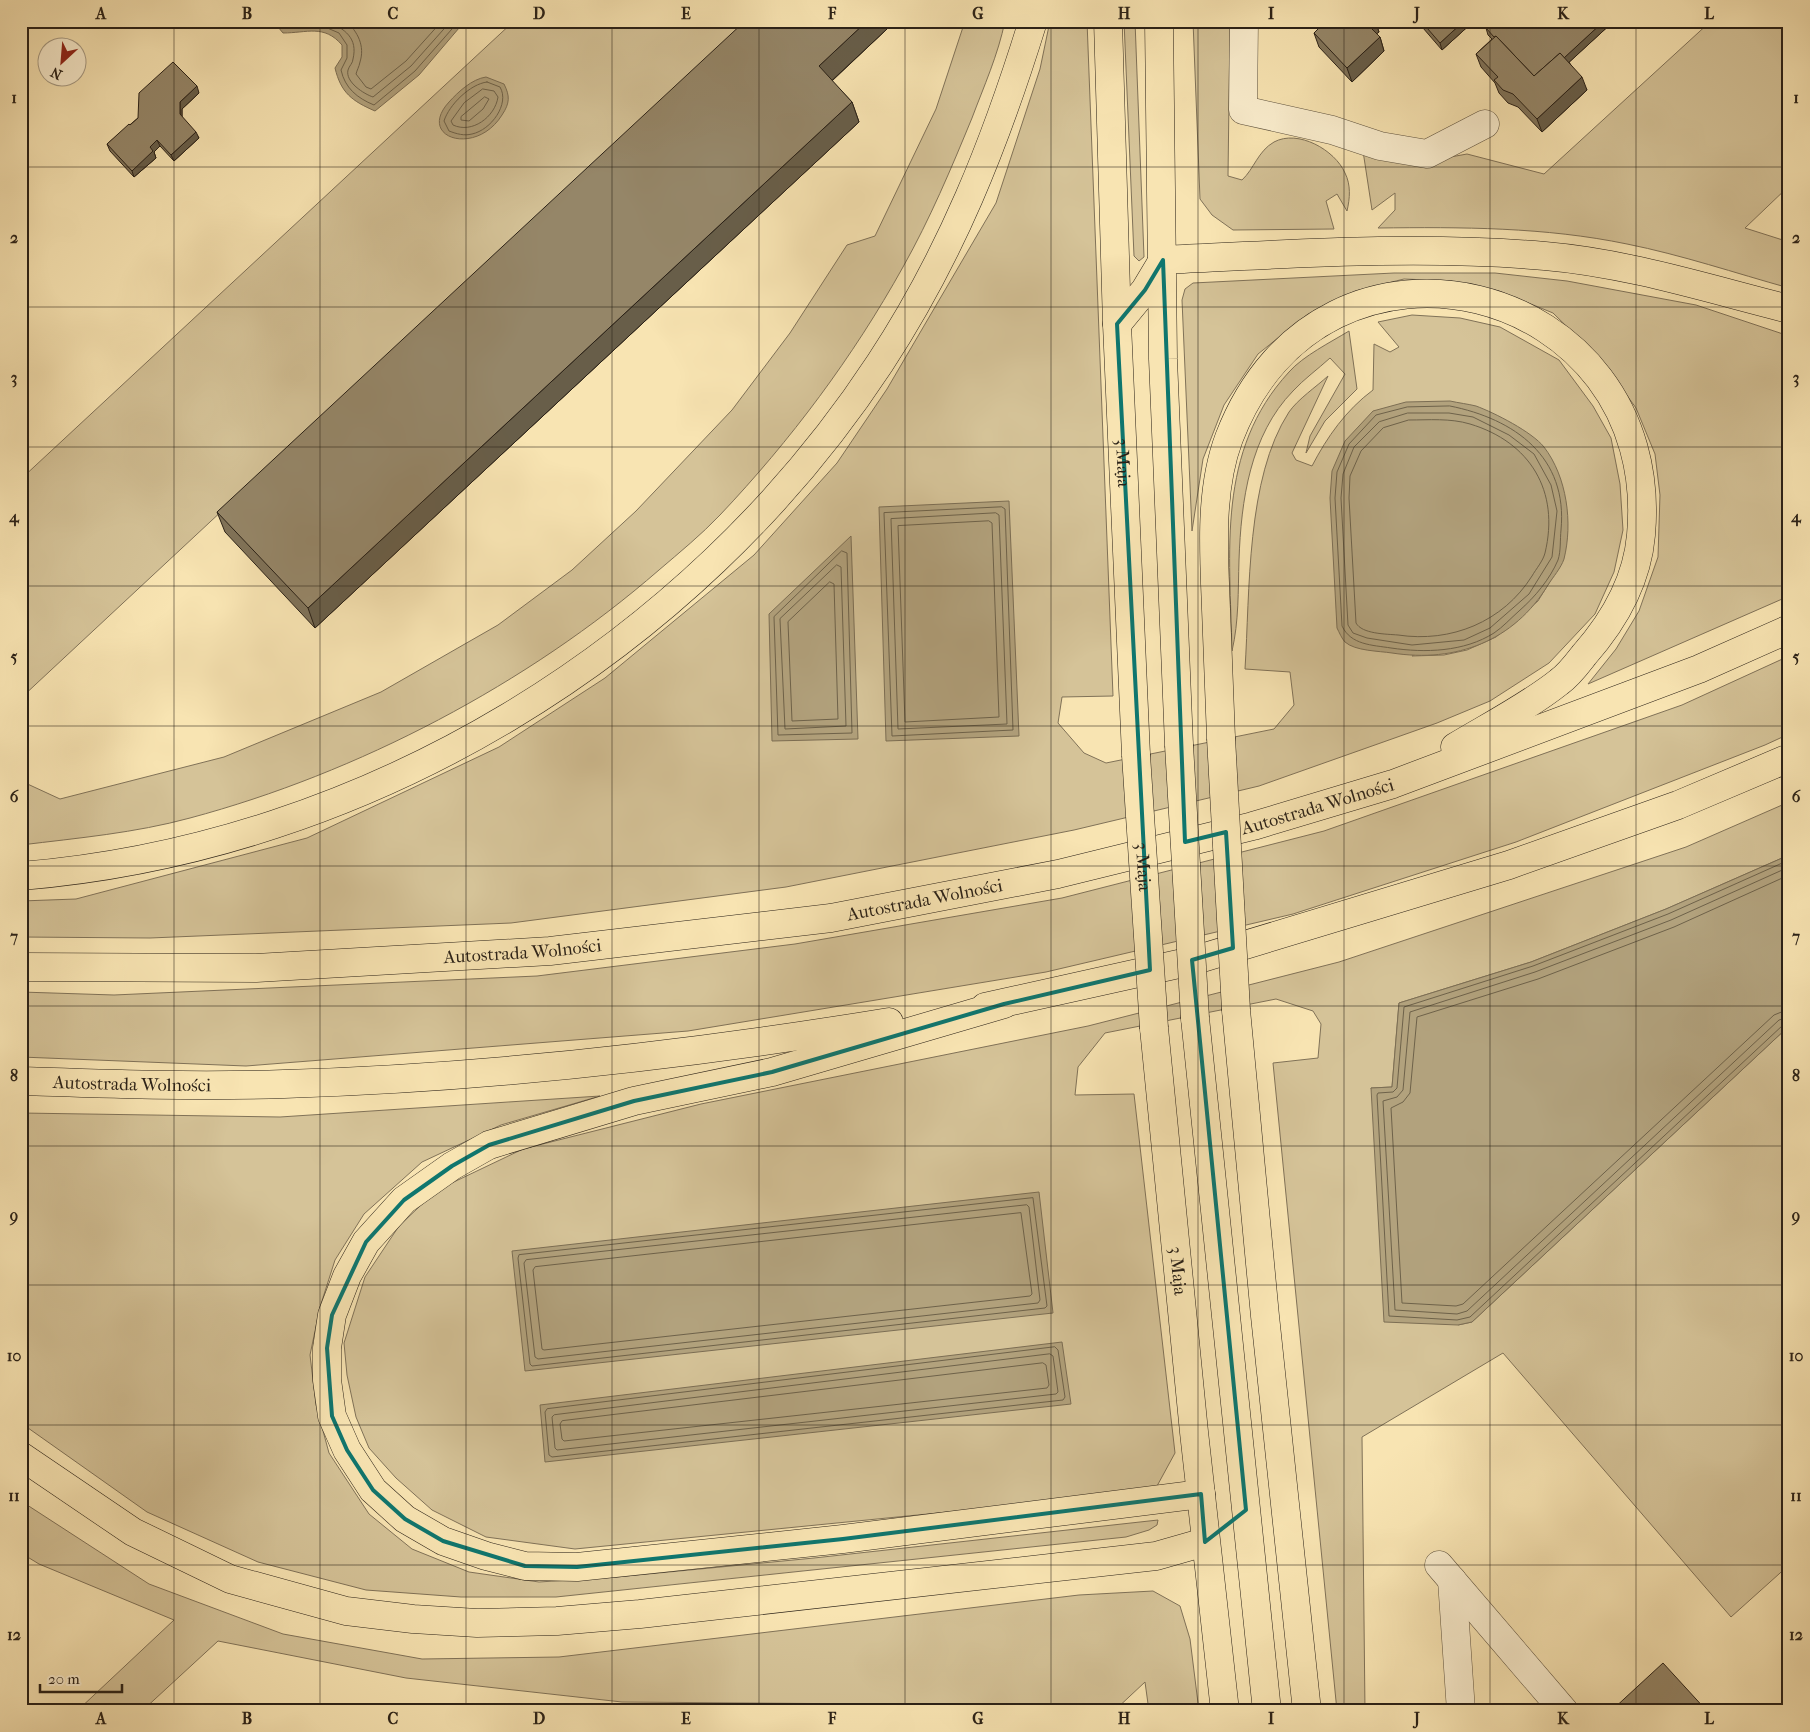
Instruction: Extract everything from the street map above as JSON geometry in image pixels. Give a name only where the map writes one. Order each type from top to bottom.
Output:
[{"type":"main road","points":[[21,876],[108,866],[173,853],[257,831],[350,797],[439,757],[524,709],[608,650],[662,608],[697,577],[775,498],[846,411],[881,362],[940,260],[963,214],[1006,108],[1033,21]]},
{"type":"main road","name":"3 Maja","points":[[1108,21],[1117,324],[1136,755],[1154,1028],[1205,1542],[1225,1711]]},
{"type":"main road","points":[[1159,21],[1164,359],[1179,745],[1195,1018],[1267,1711]]},
{"type":"main road","points":[[1163,260],[1389,251],[1546,256],[1601,263],[1653,274],[1789,309]]},
{"type":"main road","points":[[1117,324],[1145,290],[1163,260]]},
{"type":"main road","points":[[1308,1711],[1265,1316],[1236,1010],[1221,738],[1215,574],[1217,493],[1229,438],[1247,401],[1272,364],[1289,348],[1308,332],[1353,306],[1404,294],[1443,293],[1478,298],[1526,316],[1552,333],[1580,357],[1599,378],[1620,413],[1634,446],[1642,486],[1640,546],[1635,570],[1613,618],[1596,642],[1560,682],[1393,784]]},
{"type":"main road","name":"Autostrada Wolności","points":[[21,968],[256,968],[540,952],[831,918],[1058,874],[1253,826],[1393,784],[1699,669],[1789,629]]},
{"type":"main road","name":"Autostrada Wolności","points":[[21,1081],[133,1085],[283,1084],[449,1076],[570,1066],[757,1044],[1004,1004],[1192,960],[1509,865],[1678,805],[1789,758]]},
{"type":"main road","points":[[1004,1004],[772,1072],[634,1101],[489,1145],[452,1166],[404,1200],[366,1242],[347,1276],[332,1316],[327,1348],[327,1380],[332,1416],[347,1450],[373,1490],[405,1519],[443,1541],[486,1556],[525,1566],[577,1567],[843,1540],[1201,1494],[1246,1510]]},
{"type":"main road","points":[[21,1456],[133,1532],[230,1579],[346,1611],[412,1619],[494,1622],[557,1621],[640,1614],[1156,1556],[1205,1542],[1246,1510]]},
{"type":"lane","points":[[1244,21],[1243,110],[1332,130],[1380,146],[1427,154],[1485,124]]},
{"type":"lane","points":[[1461,1711],[1446,1573],[1564,1711]]},
{"type":"highlighted area","points":[[1163,260],[1185,842],[1226,832],[1233,948],[1192,960],[1246,1510],[1205,1542],[1201,1494],[843,1539],[577,1567],[525,1566],[443,1541],[405,1519],[373,1490],[347,1450],[332,1416],[327,1348],[332,1315],[366,1242],[404,1200],[452,1166],[489,1145],[634,1101],[772,1072],[1004,1004],[1150,970],[1117,324],[1145,290]]},
{"type":"shaded area","points":[[514,21],[748,21],[21,698],[21,479]]},
{"type":"shaded area","points":[[965,21],[1005,21],[995,58],[972,118],[940,194],[913,249],[884,300],[819,397],[746,487],[690,543],[608,612],[554,651],[497,687],[438,720],[378,750],[316,776],[253,799],[190,818],[127,831],[21,845],[21,781],[60,799],[224,757],[381,692],[498,625],[572,570],[636,511],[732,410],[790,333],[847,245],[875,236],[936,109]]},
{"type":"shaded area","points":[[1050,21],[1087,21],[1113,696],[1062,697],[1058,723],[1084,753],[1106,763],[1274,729],[1294,705],[1290,672],[1245,669],[1253,536],[1265,469],[1275,439],[1293,407],[1328,376],[1292,453],[1296,460],[1312,466],[1324,445],[1346,415],[1373,390],[1374,344],[1390,352],[1399,347],[1378,322],[1412,315],[1460,318],[1500,327],[1559,360],[1593,406],[1611,438],[1620,484],[1623,530],[1614,572],[1595,614],[1549,663],[1490,701],[1437,723],[1259,786],[1074,830],[786,887],[511,923],[150,938],[21,937],[21,901],[76,899],[307,838],[499,747],[605,678],[754,555],[837,463],[887,389],[996,203],[1040,69]],"holes":[[[1563,560],[1538,601],[1496,637],[1467,650],[1444,655],[1412,656]]]},
{"type":"shaded area","points":[[1124,21],[1135,21],[1144,257],[1139,261],[1134,256]]},
{"type":"shaded area","points":[[1193,21],[1230,21],[1228,176],[1242,180],[1264,150],[1274,142],[1294,138],[1315,144],[1333,157],[1340,165],[1348,182],[1347,211],[1337,194],[1326,201],[1334,229],[1233,230],[1212,215],[1200,199]]},
{"type":"shaded area","points":[[1711,21],[1789,21],[1789,186],[1745,228],[1789,242],[1789,288],[1668,253],[1596,238],[1503,229],[1378,228],[1395,210],[1395,193],[1372,210],[1363,151],[1434,160],[1467,154],[1544,174]]},
{"type":"shaded area","points":[[1394,273],[1495,273],[1567,281],[1696,305],[1789,336],[1789,596],[1588,684],[1616,649],[1639,611],[1658,557],[1660,495],[1655,454],[1636,408],[1602,361],[1553,313],[1499,291],[1451,281],[1404,279],[1355,291],[1308,314],[1258,354],[1224,405],[1203,459],[1192,531],[1182,300],[1185,289],[1193,283]]},
{"type":"shaded area","points":[[1349,331],[1357,389],[1325,421],[1306,453],[1310,436],[1345,374],[1330,358],[1297,387],[1278,408],[1258,448],[1251,470],[1242,515],[1237,617],[1232,651],[1230,540],[1232,504],[1238,469],[1249,435],[1266,403],[1289,372],[1309,355]]},
{"type":"shaded area","points":[[1789,656],[1789,734],[1765,745],[1516,842],[1293,914],[1046,972],[688,1031],[246,1066],[21,1057],[21,992],[114,995],[537,976],[795,944],[1062,898],[1324,831],[1682,705]]},
{"type":"shaded area","points":[[1789,802],[1789,855],[1666,909],[1531,962],[1399,1003],[1392,1087],[1371,1088],[1458,1325],[1472,1322],[1789,1026],[1789,1565],[1731,1617],[1503,1353],[1362,1437],[1365,1711],[1337,1711],[1273,1063],[1318,1058],[1321,1024],[1313,1011],[1276,999],[1105,1033],[1078,1067],[1075,1095],[1134,1094],[1175,1453],[1157,1486],[1139,1493],[575,1549],[486,1537],[432,1510],[396,1478],[369,1448],[356,1417],[347,1375],[344,1343],[365,1277],[399,1226],[437,1190],[523,1149],[701,1104],[1088,1026],[1339,962],[1686,847]]},
{"type":"shaded area","points":[[600,1096],[501,1125],[422,1162],[364,1214],[335,1260],[320,1307],[310,1355],[316,1405],[329,1453],[369,1514],[412,1549],[469,1572],[539,1582],[617,1577],[814,1558],[1158,1520],[1157,1525],[1149,1530],[1126,1537],[556,1597],[461,1597],[366,1590],[258,1562],[147,1512],[21,1423],[21,1113],[280,1117]]},
{"type":"shaded area","points":[[21,1501],[149,1584],[283,1634],[422,1659],[559,1657],[1079,1595],[1153,1591],[1180,1606],[1190,1639],[1199,1711],[1149,1711],[1145,1682],[1114,1711],[868,1711],[875,1704],[622,1702],[406,1678],[218,1641],[142,1711],[77,1711],[174,1620],[39,1564],[21,1553]]},
{"type":"water","points":[[273,21],[465,21],[419,75],[375,111],[354,100],[344,90],[337,77],[335,68],[342,57],[342,45],[335,38],[329,34],[315,31],[283,33]]},
{"type":"water","points":[[486,77],[504,84],[506,88],[508,103],[502,115],[491,128],[478,136],[465,139],[453,138],[444,133],[440,125],[441,115],[449,102],[471,83]]},
{"type":"water","points":[[1450,401],[1476,406],[1493,413],[1531,435],[1544,447],[1558,472],[1566,501],[1568,531],[1564,559],[1534,604],[1518,621],[1501,634],[1481,644],[1461,651],[1416,655],[1374,651],[1349,645],[1345,642],[1337,628],[1330,498],[1332,471],[1345,441],[1373,411],[1406,402]]},
{"type":"water","points":[[1009,501],[1019,736],[886,741],[879,507]]},
{"type":"water","points":[[851,536],[858,739],[772,741],[769,614]]},
{"type":"water","points":[[1789,855],[1789,1026],[1472,1322],[1458,1325],[1384,1322],[1371,1088],[1392,1087],[1399,1003],[1531,962],[1666,909]]},
{"type":"water","points":[[1039,1192],[1053,1313],[525,1371],[512,1251]]},
{"type":"water","points":[[1062,1342],[1071,1404],[545,1462],[540,1405]]},
{"type":"building","points":[[745,21],[867,21],[819,66],[852,102],[308,608],[217,512]]},
{"type":"building","points":[[1326,21],[1370,21],[1367,24],[1380,37],[1347,68],[1314,33]]},
{"type":"building","points":[[1421,21],[1464,21],[1440,43]]},
{"type":"building","points":[[1493,21],[1604,21],[1564,58],[1560,53],[1534,76],[1486,28]]},
{"type":"building","points":[[1496,36],[1534,76],[1560,53],[1582,77],[1537,119],[1513,94],[1503,90],[1494,80],[1498,77],[1476,54]]},
{"type":"building","points":[[173,62],[197,86],[180,102],[180,114],[196,132],[171,155],[157,140],[150,147],[153,151],[132,171],[107,144],[138,118],[139,93]]},
{"type":"building","points":[[1663,1663],[1707,1711],[1611,1711]]}]
